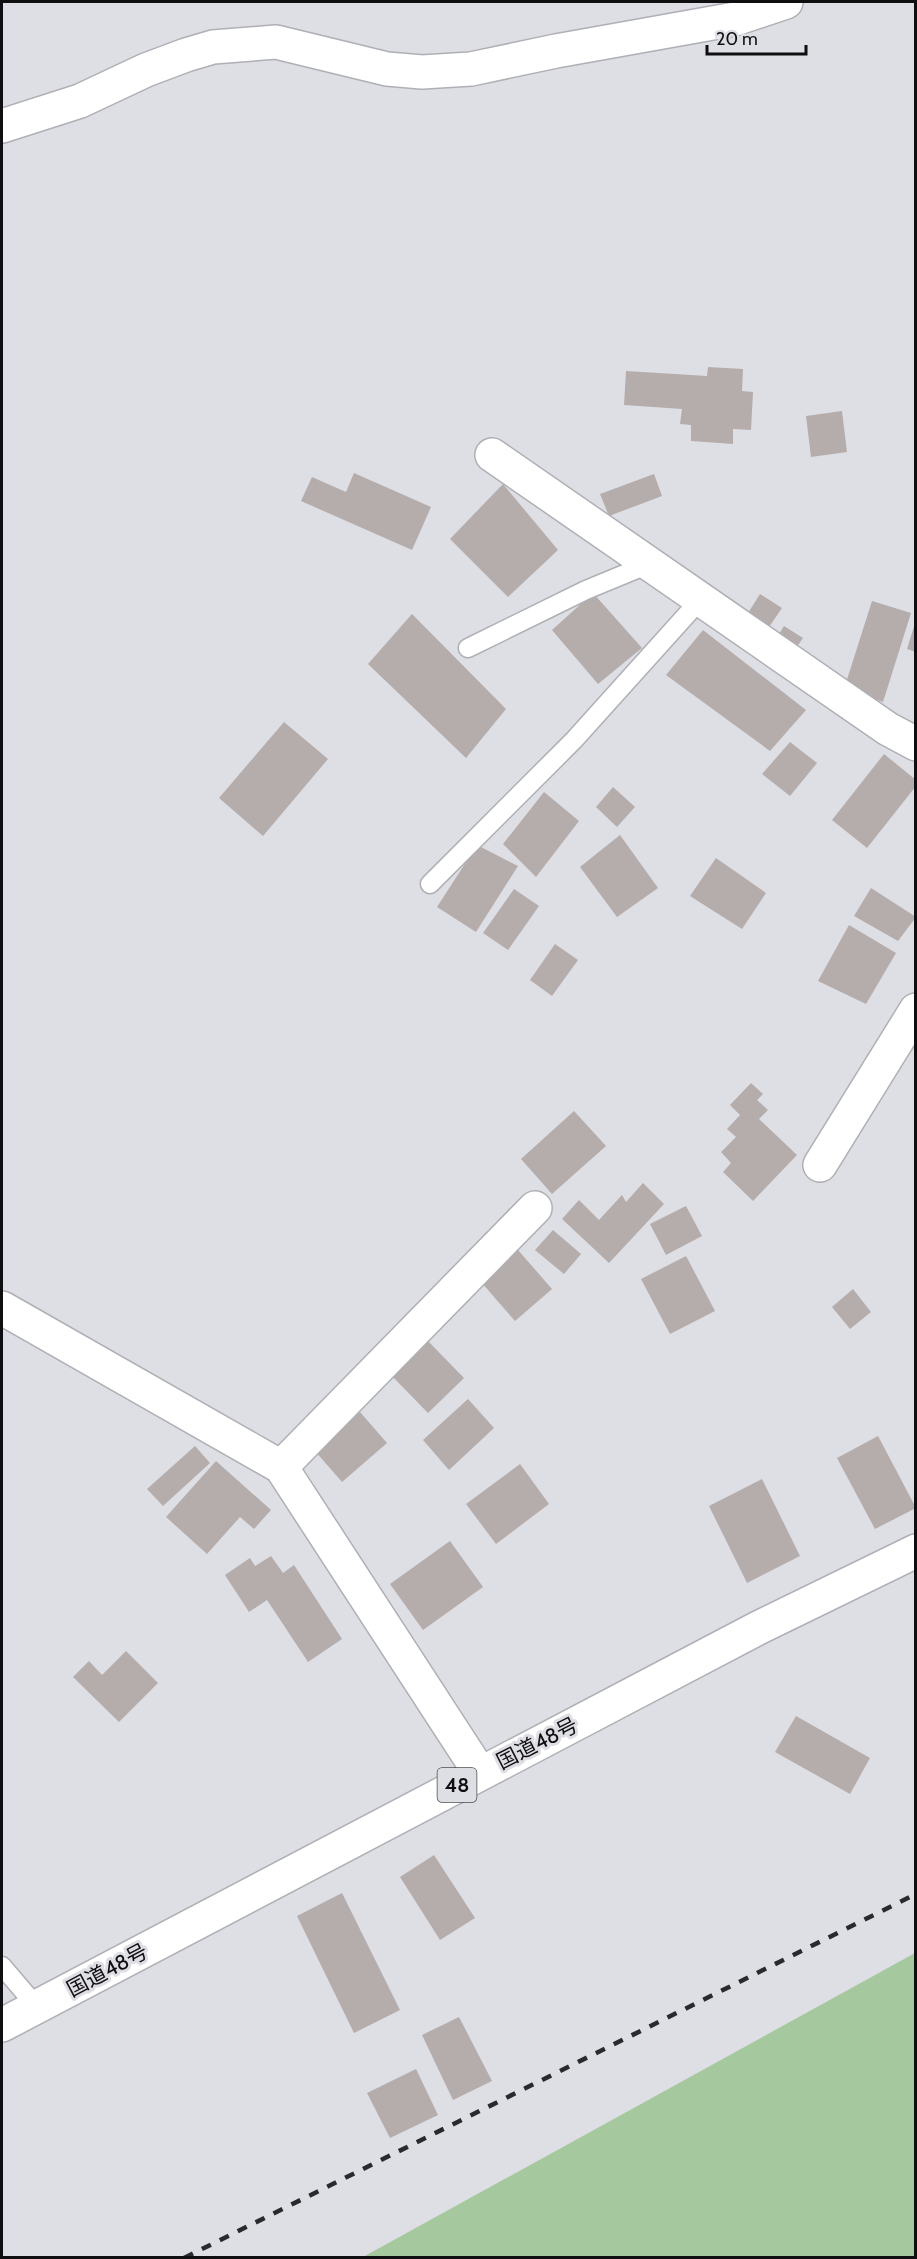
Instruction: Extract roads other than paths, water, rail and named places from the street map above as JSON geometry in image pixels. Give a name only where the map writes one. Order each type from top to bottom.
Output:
[{"type":"main road","points":[[2,126],[80,101],[156,66],[213,47],[276,42],[387,69],[422,72],[471,69],[556,51],[735,19],[786,2]]},
{"type":"main road","points":[[492,454],[888,729],[915,744]]},
{"type":"main road","points":[[820,1165],[915,1010]]},
{"type":"main road","points":[[281,1467],[535,1208]]},
{"type":"main road","points":[[2,1308],[281,1467],[480,1773]]},
{"type":"main road","name":"国道48号","points":[[14,2013],[748,1634],[915,1551]]},
{"type":"lane","points":[[468,648],[586,590],[649,564]]},
{"type":"lane","points":[[430,884],[574,740],[700,600]]},
{"type":"lane","points":[[2,1966],[14,2013]]},
{"type":"railway","points":[[184,2258],[916,1894]]}]
